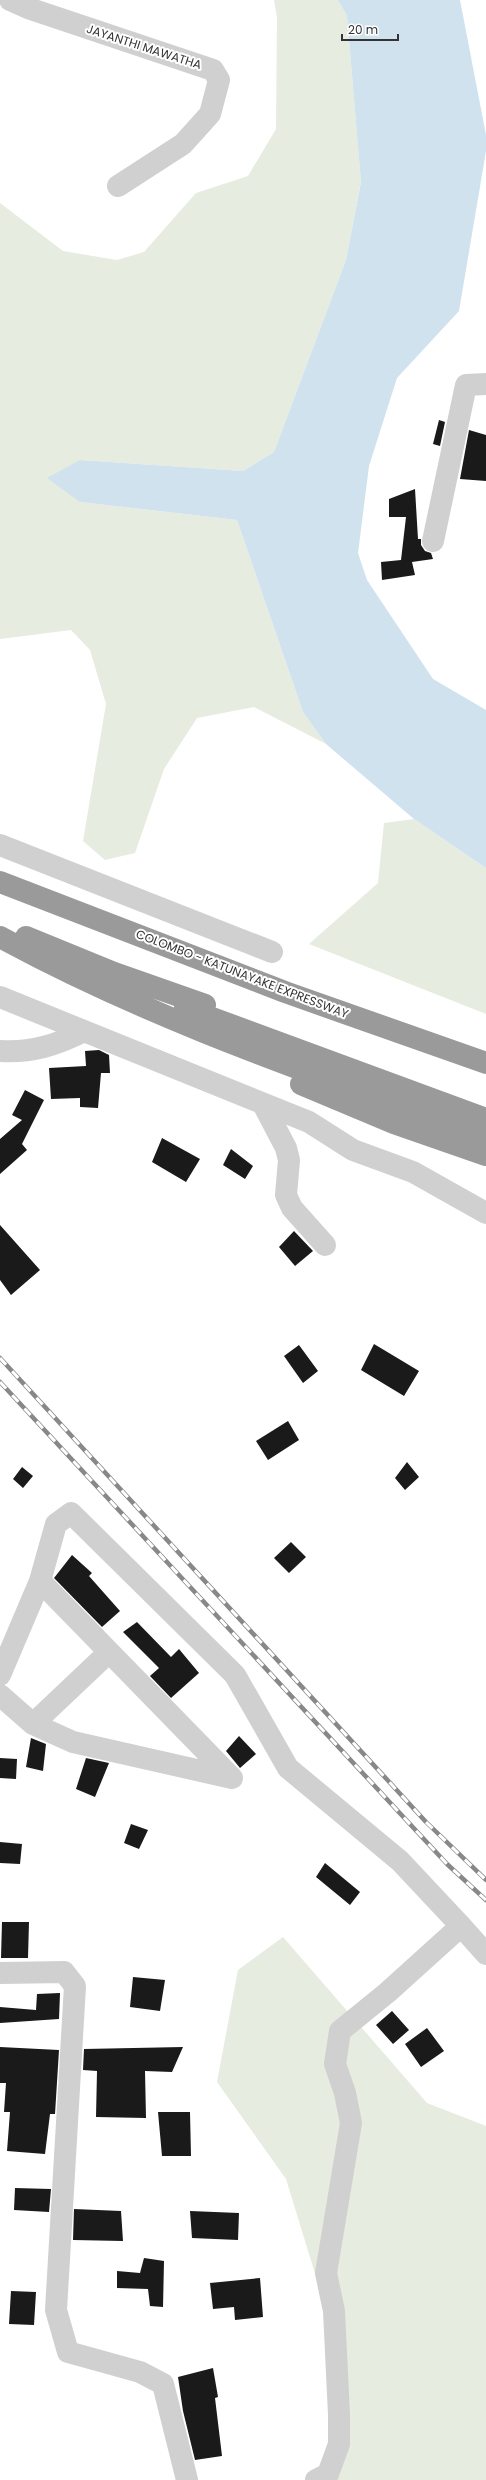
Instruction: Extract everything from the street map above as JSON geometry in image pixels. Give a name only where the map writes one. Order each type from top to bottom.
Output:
[{"type":"highway","name":"COLOMBO - KATUNAYAKE EXPRESSWAY","points":[[0,882],[285,992],[486,1063]]},
{"type":"highway","points":[[1,931],[54,966],[239,1046],[486,1137]]},
{"type":"highway","points":[[1,931],[114,973],[486,1103]]},
{"type":"highway","points":[[1,931],[153,996],[486,1119]]},
{"type":"highway","points":[[99,986],[234,1056],[394,1123],[486,1155]]},
{"type":"street","name":"JAYANTHI MAWATHA","points":[[10,0],[28,8],[213,70],[219,80],[210,114],[183,144],[118,186]]},
{"type":"street","points":[[433,541],[466,386],[486,384]]},
{"type":"street","points":[[0,845],[272,952]]},
{"type":"street","points":[[0,997],[309,1122],[352,1150],[413,1172],[486,1213]]},
{"type":"street","points":[[0,1051],[32,1050],[61,1043],[84,1031]]},
{"type":"street","points":[[263,1104],[286,1148],[289,1160],[286,1195],[292,1208],[325,1245]]},
{"type":"street","points":[[0,1675],[40,1581],[56,1524],[71,1513],[235,1675],[288,1768],[400,1861],[486,1954]]},
{"type":"street","points":[[0,1695],[33,1724],[73,1742],[232,1778],[108,1653],[40,1581]]},
{"type":"street","points":[[33,1724],[108,1653]]},
{"type":"street","points":[[316,2480],[328,2474],[339,2444],[334,2311],[326,2273],[350,2123],[345,2093],[335,2064],[340,2031],[388,1992],[461,1926]]},
{"type":"street","points":[[0,1973],[64,1972],[75,1986],[56,2310],[68,2352],[140,2372],[163,2384],[187,2480]]},
{"type":"shaded area","points":[[274,0],[338,0],[347,16],[361,181],[346,260],[274,452],[243,471],[80,460],[80,502],[237,520],[303,712],[326,744],[254,707],[197,718],[164,769],[135,853],[105,860],[83,841],[106,704],[90,650],[71,630],[0,639],[0,203],[63,251],[117,260],[144,252],[196,193],[248,176],[276,129],[277,18]]},
{"type":"shaded area","points":[[414,819],[486,868],[486,1014],[309,944],[378,883],[384,823]]},
{"type":"shaded area","points":[[283,1937],[427,2103],[486,2126],[486,2480],[315,2480],[334,2441],[332,2329],[286,2179],[217,2082],[238,1970]]},
{"type":"water","points":[[338,0],[460,0],[486,135],[486,151],[459,311],[397,378],[369,466],[358,553],[367,580],[433,679],[486,710],[486,868],[414,819],[326,744],[303,712],[237,520],[80,502],[47,478],[80,460],[243,471],[274,452],[346,260],[361,182],[347,16]]},
{"type":"building","points":[[439,420],[445,422],[440,446],[433,444]]},
{"type":"building","points":[[469,430],[486,435],[486,481],[460,479]]},
{"type":"building","points":[[415,489],[418,539],[421,539],[421,545],[425,551],[431,553],[433,559],[412,562],[415,575],[382,580],[381,562],[401,560],[406,517],[389,517],[389,499]]},
{"type":"building","points":[[99,1050],[109,1055],[110,1073],[101,1073],[98,1108],[80,1107],[80,1098],[51,1099],[49,1068],[86,1066],[85,1051]]},
{"type":"building","points":[[25,1090],[44,1100],[22,1144],[27,1150],[0,1174],[0,1139],[22,1120],[12,1115]]},
{"type":"building","points":[[162,1138],[200,1159],[186,1182],[152,1162]]},
{"type":"building","points":[[231,1149],[253,1166],[245,1179],[223,1165]]},
{"type":"building","points":[[0,1225],[40,1270],[11,1295],[0,1280]]},
{"type":"building","points":[[294,1231],[313,1251],[295,1266],[279,1247]]},
{"type":"building","points":[[374,1344],[419,1371],[404,1396],[361,1370]]},
{"type":"building","points":[[299,1345],[318,1371],[303,1383],[284,1356]]},
{"type":"building","points":[[288,1421],[299,1440],[268,1460],[256,1441]]},
{"type":"building","points":[[407,1462],[419,1477],[405,1490],[395,1478]]},
{"type":"building","points":[[22,1467],[33,1476],[23,1488],[13,1479]]},
{"type":"building","points":[[291,1542],[306,1557],[289,1573],[274,1558]]},
{"type":"building","points":[[72,1555],[92,1573],[89,1576],[120,1611],[102,1627],[54,1578]]},
{"type":"building","points":[[137,1622],[171,1657],[179,1649],[199,1673],[171,1698],[150,1676],[159,1668],[123,1632]]},
{"type":"building","points":[[239,1736],[256,1754],[240,1768],[226,1751]]},
{"type":"building","points":[[31,1738],[46,1744],[43,1771],[26,1767]]},
{"type":"building","points":[[0,1758],[17,1759],[16,1779],[0,1778]]},
{"type":"building","points":[[86,1758],[109,1763],[95,1797],[76,1789]]},
{"type":"building","points":[[131,1824],[148,1830],[139,1849],[124,1843]]},
{"type":"building","points":[[0,1842],[22,1844],[20,1864],[0,1863]]},
{"type":"building","points":[[325,1863],[360,1892],[350,1905],[316,1877]]},
{"type":"building","points":[[2,1922],[29,1922],[28,1958],[1,1958]]},
{"type":"building","points":[[133,1977],[165,1980],[160,2011],[130,2007]]},
{"type":"building","points":[[60,1993],[59,2019],[0,2023],[0,2007],[36,2010],[37,1994]]},
{"type":"building","points":[[392,2011],[409,2030],[393,2044],[376,2025]]},
{"type":"building","points":[[427,2028],[444,2051],[421,2067],[405,2044]]},
{"type":"building","points":[[0,2047],[59,2050],[55,2114],[50,2114],[45,2154],[7,2151],[10,2112],[4,2112],[6,2083],[0,2083]]},
{"type":"building","points":[[183,2047],[172,2072],[145,2071],[146,2118],[96,2117],[97,2071],[83,2070],[84,2049]]},
{"type":"building","points":[[158,2112],[190,2112],[191,2156],[162,2156]]},
{"type":"building","points":[[15,2188],[51,2189],[49,2212],[14,2210]]},
{"type":"building","points":[[74,2209],[121,2211],[123,2241],[73,2240]]},
{"type":"building","points":[[190,2211],[239,2213],[238,2240],[192,2238]]},
{"type":"building","points":[[144,2258],[164,2261],[163,2307],[150,2306],[148,2289],[117,2288],[117,2271],[140,2273]]},
{"type":"building","points":[[260,2278],[263,2317],[235,2320],[234,2307],[213,2309],[210,2283]]},
{"type":"building","points":[[11,2291],[36,2292],[34,2325],[9,2324]]},
{"type":"building","points":[[213,2368],[218,2397],[215,2398],[222,2456],[195,2460],[183,2411],[178,2377]]},
{"type":"railway","points":[[0,1358],[426,1822],[486,1880]]},
{"type":"railway","points":[[0,1382],[447,1864],[486,1900]]}]
